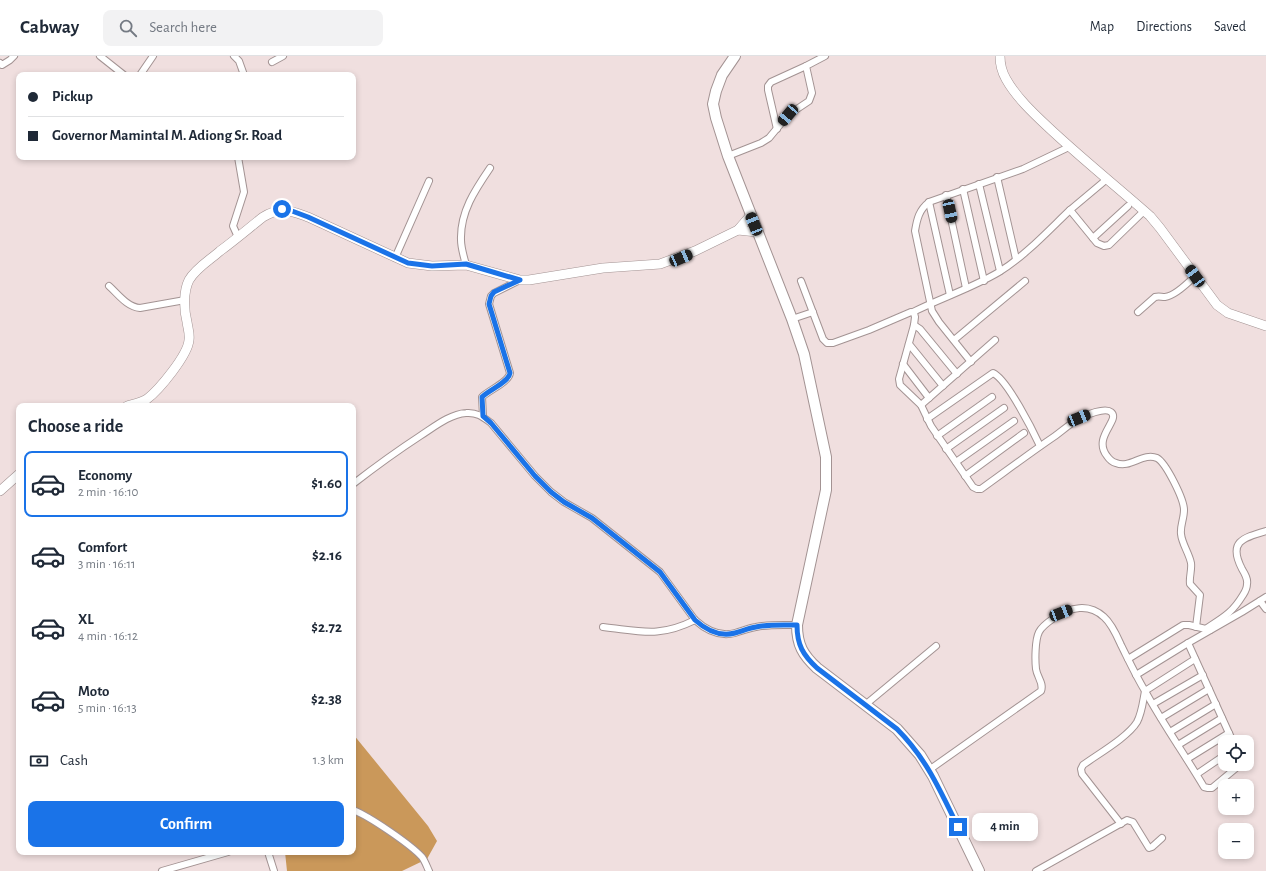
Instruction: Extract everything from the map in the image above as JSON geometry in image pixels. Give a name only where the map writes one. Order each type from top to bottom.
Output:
[{"type":"main road","points":[[735,56],[722,75],[716,91],[714,104],[716,118],[728,156],[792,319],[804,354],[826,457],[826,490],[797,625],[797,636],[800,648],[806,658],[897,729],[908,740],[920,755],[929,770],[979,871]]},
{"type":"street","points":[[0,63],[2,65],[14,56]]},
{"type":"street","points":[[100,56],[120,72]]},
{"type":"street","points":[[142,72],[153,56]]},
{"type":"street","points":[[234,56],[239,61],[243,72]]},
{"type":"street","points":[[272,62],[283,56]]},
{"type":"street","points":[[777,128],[768,86],[771,82],[825,56]]},
{"type":"street","points":[[1000,56],[1002,70],[1006,80],[1016,94],[1034,114],[1069,147],[1126,196],[1141,214]]},
{"type":"street","points":[[728,156],[761,143],[769,138],[788,115],[808,102],[811,97],[811,86],[806,66]]},
{"type":"street","points":[[971,362],[935,316],[915,231],[920,212],[929,202],[1023,169],[1069,147]]},
{"type":"street","points":[[238,237],[233,226],[244,192],[239,160]]},
{"type":"street","points":[[466,264],[461,241],[462,223],[468,204],[490,168]]},
{"type":"street","points":[[997,178],[1016,259]]},
{"type":"street","points":[[802,281],[824,341],[830,343],[913,312],[984,281],[1000,271],[1037,242],[1070,210],[1107,179]]},
{"type":"street","points":[[395,258],[429,181]]},
{"type":"street","points":[[979,184],[1000,271]]},
{"type":"street","points":[[963,190],[984,281]]},
{"type":"street","points":[[946,195],[966,288]]},
{"type":"street","points":[[1126,196],[1128,206],[1160,228],[1212,300],[1222,310],[1266,326]]},
{"type":"street","points":[[929,202],[950,295]]},
{"type":"street","points":[[1093,238],[1128,206]]},
{"type":"street","points":[[138,403],[154,393],[173,371],[187,351],[190,333],[187,322],[185,300],[186,287],[193,275],[203,265],[263,217],[272,212],[282,209],[308,217],[408,263],[418,265],[466,264],[520,280],[529,280],[603,268],[660,264],[695,251],[738,230],[750,215]]},
{"type":"street","points":[[1070,210],[1093,238],[1100,245],[1106,246],[1141,214]]},
{"type":"street","points":[[738,230],[757,232]]},
{"type":"street","points":[[1138,312],[1155,297],[1165,297],[1170,295],[1182,288],[1195,276]]},
{"type":"street","points":[[483,416],[482,397],[486,392],[508,379],[510,373],[489,304],[490,300],[494,292],[520,280]]},
{"type":"street","points":[[954,340],[1025,281]]},
{"type":"street","points":[[109,286],[126,302],[135,307],[154,306],[185,300]]},
{"type":"street","points":[[792,319],[813,312]]},
{"type":"street","points":[[913,312],[915,317],[914,325],[899,382],[903,388],[921,405],[937,436],[974,488],[981,489],[1079,418],[1099,411],[1113,413],[1114,418],[1103,436],[1102,447],[1107,457],[1112,462],[1125,464],[1152,457],[1162,462],[1183,500],[1184,511],[1181,535],[1191,564],[1190,584],[1200,595],[1196,627]]},
{"type":"street","points":[[914,325],[920,329],[957,374]]},
{"type":"street","points":[[921,405],[996,340]]},
{"type":"street","points":[[909,344],[943,386]]},
{"type":"street","points":[[903,364],[929,398]]},
{"type":"street","points":[[928,419],[993,374],[1000,378],[1017,402],[1040,446]]},
{"type":"street","points":[[937,436],[992,397]]},
{"type":"street","points":[[946,449],[1004,408]]},
{"type":"street","points":[[356,482],[391,456],[447,419],[457,414],[475,413],[483,416],[491,423],[535,476],[551,492],[564,502],[592,518],[660,572],[695,620],[702,627],[712,632],[734,634],[754,627],[766,625],[797,625]]},
{"type":"street","points":[[956,462],[1014,421]]},
{"type":"street","points":[[965,476],[1024,433]]},
{"type":"street","points":[[0,491],[16,477]]},
{"type":"street","points":[[1208,630],[1233,610],[1246,590],[1247,579],[1236,556],[1237,546],[1246,537],[1266,531]]},
{"type":"street","points":[[1136,675],[1266,596]]},
{"type":"street","points":[[1260,601],[1266,609]]},
{"type":"street","points":[[929,770],[1041,691],[1042,684],[1037,673],[1036,664],[1037,640],[1039,633],[1043,626],[1061,613],[1072,609],[1083,608],[1092,609],[1110,625],[1145,691],[1204,787],[1210,788],[1231,771]]},
{"type":"street","points":[[603,627],[658,633],[679,628],[695,620]]},
{"type":"street","points":[[1128,659],[1183,625],[1208,630]]},
{"type":"street","points":[[1187,759],[1229,733],[1188,643]]},
{"type":"street","points":[[865,705],[936,646]]},
{"type":"street","points":[[1121,824],[1082,774],[1081,769],[1083,765],[1120,739],[1133,727],[1140,715],[1145,691],[1196,659]]},
{"type":"street","points":[[1153,704],[1203,675]]},
{"type":"street","points":[[1161,718],[1209,688]]},
{"type":"street","points":[[1170,732],[1216,704]]},
{"type":"street","points":[[1178,745],[1222,718]]},
{"type":"street","points":[[1197,774],[1218,760]]},
{"type":"street","points":[[356,811],[378,824],[410,847],[422,858],[429,871]]},
{"type":"street","points":[[1036,871],[1127,820],[1132,821],[1149,848],[1162,838]]},
{"type":"street","points":[[162,871],[218,855]]},
{"type":"street","points":[[269,855],[274,871]]},
{"type":"shaded area","points":[[356,738],[428,826],[437,841],[427,859],[402,871],[287,871],[285,855],[356,855]]},
{"type":"route","points":[[282,209],[308,217],[408,263],[432,266],[466,264],[520,280],[494,292],[491,296],[489,304],[510,377],[486,392],[482,397],[481,403],[483,416],[491,423],[535,476],[551,492],[564,502],[592,518],[660,572],[684,606],[702,627],[712,632],[734,634],[754,627],[766,625],[797,625],[797,636],[800,648],[806,658],[897,729],[920,755],[933,776],[958,827]]}]
